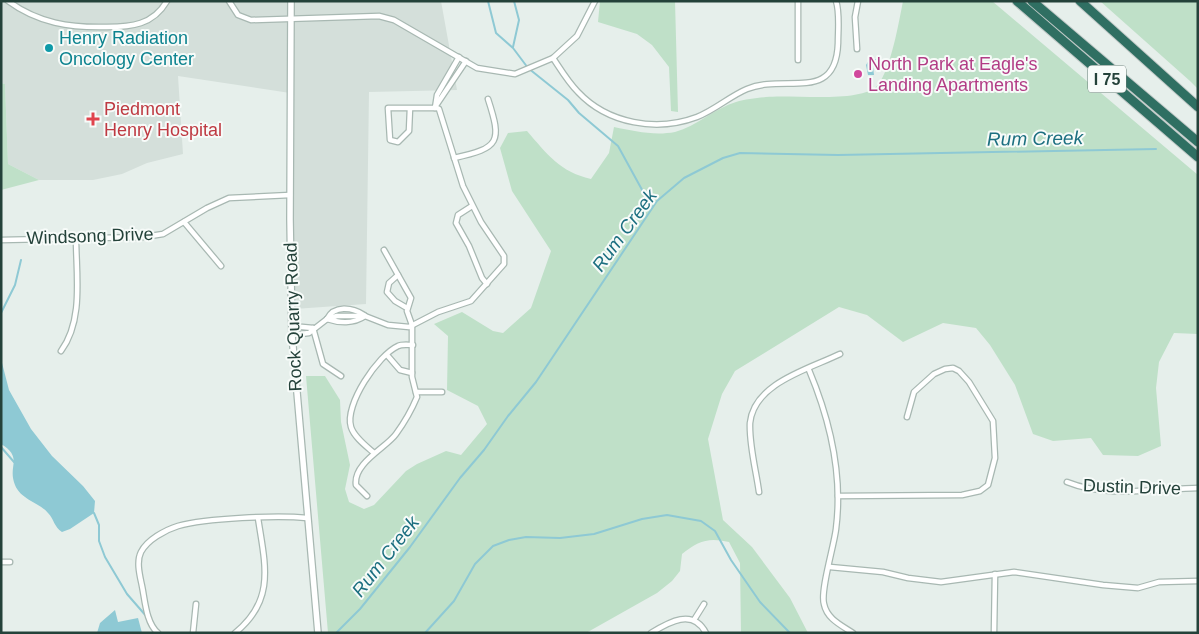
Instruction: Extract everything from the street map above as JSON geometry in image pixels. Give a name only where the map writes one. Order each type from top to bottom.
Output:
[{"type":"highway","name":"I 75","points":[[1017,1],[1198,156]]},
{"type":"highway","points":[[1032,1],[1198,142]]},
{"type":"highway","name":"I 75","points":[[1080,1],[1198,108]]},
{"type":"street","points":[[8,1],[42,20],[79,28],[139,25],[153,17],[167,1]]},
{"type":"street","points":[[229,1],[233,10],[246,19],[379,16],[394,20],[466,61],[489,71],[515,74],[553,58],[577,36],[595,1]]},
{"type":"street","name":"Rock Quarry Road","points":[[291,1],[290,195],[292,335],[318,633]]},
{"type":"street","points":[[798,1],[798,60]]},
{"type":"street","points":[[553,58],[578,92],[590,102],[616,117],[649,124],[670,124],[699,116],[746,89],[759,85],[784,82],[807,84],[823,79],[835,62],[838,42],[836,1]]},
{"type":"street","points":[[858,1],[855,17],[858,48]]},
{"type":"street","points":[[434,108],[437,95],[459,57]]},
{"type":"street","points":[[434,108],[443,99],[466,61]]},
{"type":"street","points":[[454,158],[482,152],[493,141],[496,126],[488,99]]},
{"type":"street","points":[[292,335],[309,333],[327,319],[330,312],[336,309],[356,310],[365,316],[388,325],[406,327],[471,301],[503,266],[505,260],[472,206],[459,176],[442,112],[438,108],[410,108],[388,108],[388,136],[393,142],[398,142],[409,131],[410,108]]},
{"type":"street","name":"Windsong Drive","points":[[1,240],[144,237],[163,234],[207,208],[229,198],[290,195]]},
{"type":"street","points":[[472,206],[458,215],[456,223],[469,246],[482,278],[487,284]]},
{"type":"street","points":[[184,222],[221,266]]},
{"type":"street","points":[[61,350],[71,337],[75,316],[76,237]]},
{"type":"street","points":[[367,496],[357,486],[356,481],[364,465],[374,453],[396,434],[415,401],[416,392],[412,374],[412,325],[407,308],[411,298],[384,250]]},
{"type":"street","points":[[398,275],[389,283],[387,294],[407,308]]},
{"type":"street","points":[[327,319],[335,322],[356,322],[365,316]]},
{"type":"street","points":[[292,326],[313,328]]},
{"type":"street","points":[[313,328],[321,362],[328,369],[341,376]]},
{"type":"street","points":[[374,453],[352,430],[349,412],[366,378],[387,355],[398,345],[413,345]]},
{"type":"street","points":[[759,492],[750,433],[752,415],[760,397],[774,385],[840,354]]},
{"type":"street","points":[[387,355],[402,371],[412,374]]},
{"type":"street","points":[[838,496],[962,495],[980,491],[988,485],[995,458],[994,425],[988,412],[959,371],[945,369],[921,383],[910,399],[907,417]]},
{"type":"street","points":[[809,370],[830,430],[838,496],[830,567],[823,604],[830,618],[852,633]]},
{"type":"street","points":[[416,392],[442,392]]},
{"type":"street","name":"Dustin Drive","points":[[1067,482],[1080,488],[1097,489],[1198,488]]},
{"type":"street","points":[[235,633],[258,608],[264,592],[265,574],[258,518]]},
{"type":"street","points":[[158,633],[150,619],[140,575],[141,552],[150,542],[178,526],[258,518],[307,518]]},
{"type":"street","points":[[1,562],[10,562]]},
{"type":"street","points":[[830,567],[883,572],[908,578],[941,582],[1014,572],[1103,585],[1138,588],[1159,582],[1198,581]]},
{"type":"street","points":[[994,633],[995,574]]},
{"type":"street","points":[[193,633],[196,604]]},
{"type":"street","points":[[694,620],[704,604]]},
{"type":"street","points":[[651,633],[679,620],[688,618],[694,620],[706,633]]},
{"type":"shaded area","points":[[1,1],[441,1],[457,90],[369,92],[366,304],[294,309],[290,93],[178,76],[183,154],[147,163],[122,174],[93,180],[39,180],[8,164],[5,84],[1,83]]},
{"type":"green space","points":[[600,1],[675,1],[678,112],[671,111],[669,67],[652,45],[637,34],[598,22]]},
{"type":"green space","points":[[903,1],[992,1],[1198,175],[1198,334],[1174,333],[1159,362],[1156,388],[1161,446],[1138,456],[1103,455],[1091,438],[1053,441],[1033,434],[1015,385],[990,345],[976,328],[943,323],[903,342],[867,315],[839,307],[735,371],[722,394],[708,439],[723,520],[752,547],[790,598],[808,633],[741,633],[740,563],[729,542],[709,540],[698,543],[682,554],[680,571],[672,581],[657,593],[586,633],[328,633],[306,376],[325,376],[340,400],[341,422],[350,465],[345,489],[349,502],[364,509],[374,505],[406,471],[417,464],[446,451],[461,455],[487,424],[478,406],[447,390],[448,336],[434,324],[462,312],[493,331],[503,333],[531,308],[551,251],[512,191],[500,148],[508,133],[527,131],[562,167],[591,179],[609,153],[614,127],[652,133],[675,132],[691,126],[721,108],[743,100],[778,96],[842,96],[869,91],[878,85],[887,68]]},
{"type":"green space","points":[[1100,1],[1198,1],[1198,89],[1190,81]]},
{"type":"green space","points":[[1,83],[5,84],[8,164],[39,180],[1,190]]},
{"type":"water","points":[[876,59],[876,66],[873,67],[874,75],[868,75],[866,65],[869,60]]},
{"type":"water","points":[[1,359],[9,390],[31,429],[52,456],[83,486],[95,501],[94,513],[70,529],[62,532],[59,530],[48,513],[21,494],[15,485],[12,454],[1,444]]},
{"type":"water","points":[[115,610],[118,622],[138,618],[142,633],[97,633],[100,623]]},
{"type":"waterway","points":[[488,1],[496,33],[513,48],[528,68],[568,100],[579,113],[618,146],[652,208]]},
{"type":"waterway","points":[[513,47],[519,20],[514,1]]},
{"type":"waterway","name":"Rum Creek","points":[[336,633],[360,609],[410,547],[460,478],[536,382],[657,201],[684,178],[723,158],[740,153],[838,155],[1156,149]]},
{"type":"waterway","points":[[1,313],[15,285],[21,260]]},
{"type":"waterway","points":[[1,447],[14,462]]},
{"type":"waterway","points":[[94,513],[99,525],[99,541],[105,557],[127,594],[147,617]]},
{"type":"waterway","points":[[425,633],[454,601],[475,564],[493,546],[509,540],[526,537],[560,538],[594,534],[642,519],[667,515],[701,521],[715,531],[731,560],[760,602],[790,633]]},
{"type":"place","name":"Henry Radiation Oncology Center","points":[[49,48]]},
{"type":"place","name":"North Park at Eagle's Landing Apartments","points":[[858,74]]},
{"type":"place","name":"Piedmont Henry Hospital","points":[[93,119]]}]
